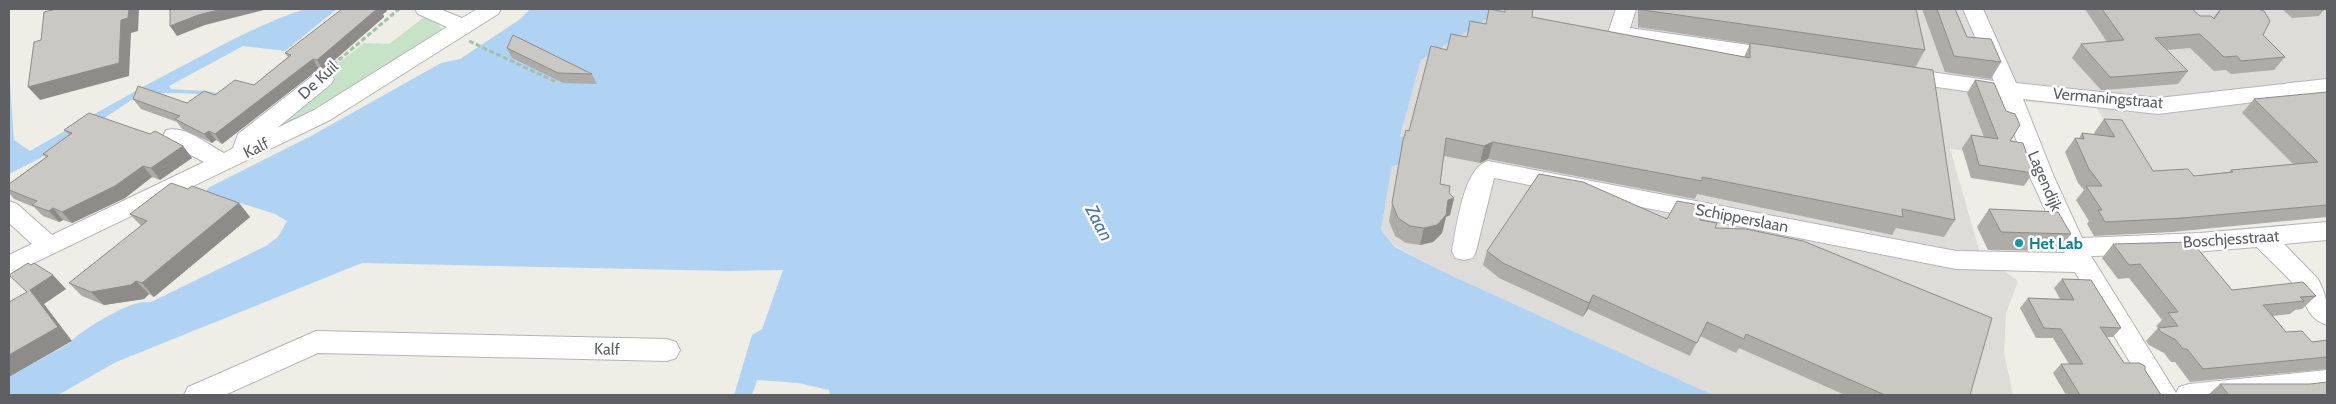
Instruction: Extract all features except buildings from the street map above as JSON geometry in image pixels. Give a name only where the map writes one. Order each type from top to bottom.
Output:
[{"type":"street","points":[[425,9],[459,30]]},
{"type":"street","name":"Kalf","points":[[9,266],[322,115],[491,9]]},
{"type":"street","points":[[1626,9],[1618,33],[1795,59]]},
{"type":"street","name":"Lagendijk","points":[[1973,9],[2008,89],[2042,177],[2078,255],[2164,395]]},
{"type":"street","name":"Vermaningstraat","points":[[1884,72],[2008,89],[2158,106],[2297,88],[2327,86]]},
{"type":"street","name":"De Kuil","points":[[234,159],[246,140],[323,79]]},
{"type":"street","points":[[174,136],[234,159]]},
{"type":"street","name":"Schipperslaan","points":[[1464,251],[1481,178],[1488,169],[1956,260],[2078,255]]},
{"type":"street","points":[[9,210],[39,234],[48,247]]},
{"type":"street","name":"Boschjesstraat","points":[[2078,255],[2168,243],[2246,240],[2327,231]]},
{"type":"street","points":[[2263,238],[2309,286],[2315,302],[2327,315]]},
{"type":"street","name":"Kalf","points":[[198,395],[316,342],[667,350]]},
{"type":"street","points":[[2189,395],[2327,381]]},
{"type":"path","name":"De Kuil","points":[[323,79],[323,74],[399,9]]},
{"type":"path","points":[[459,30],[556,82]]},
{"type":"shaded area","points":[[1503,9],[2327,9],[2327,177],[2142,187],[2097,108],[1999,99],[2019,157],[1950,149],[1980,253],[2018,281],[2006,313],[2004,353],[2013,395],[1713,395],[1446,273],[1395,246],[1381,230],[1392,166],[1407,138],[1400,136],[1421,60]]},
{"type":"green space","points":[[427,15],[438,23],[442,30],[437,36],[379,73],[269,133],[269,130],[336,77],[325,74],[364,43],[389,44]]},
{"type":"water","points":[[305,9],[337,9],[285,51],[243,46],[169,86],[171,89],[206,91],[228,95],[158,93],[136,97],[56,150],[9,174],[9,68],[14,140],[30,151],[218,47],[261,26]]},
{"type":"water","name":"Zaan","points":[[530,9],[1503,9],[1421,60],[1400,136],[1407,138],[1400,164],[1392,166],[1381,230],[1395,247],[1446,273],[1713,395],[830,395],[829,390],[798,383],[757,380],[752,395],[734,395],[752,335],[762,329],[783,270],[729,271],[362,263],[116,362],[58,395],[9,395],[9,377],[70,343],[100,320],[137,303],[151,302],[266,246],[278,237],[287,221],[275,214],[206,192],[208,188],[311,136],[441,63],[460,59],[519,20]]},
{"type":"place","name":"Het Lab","points":[[2019,243]]}]
